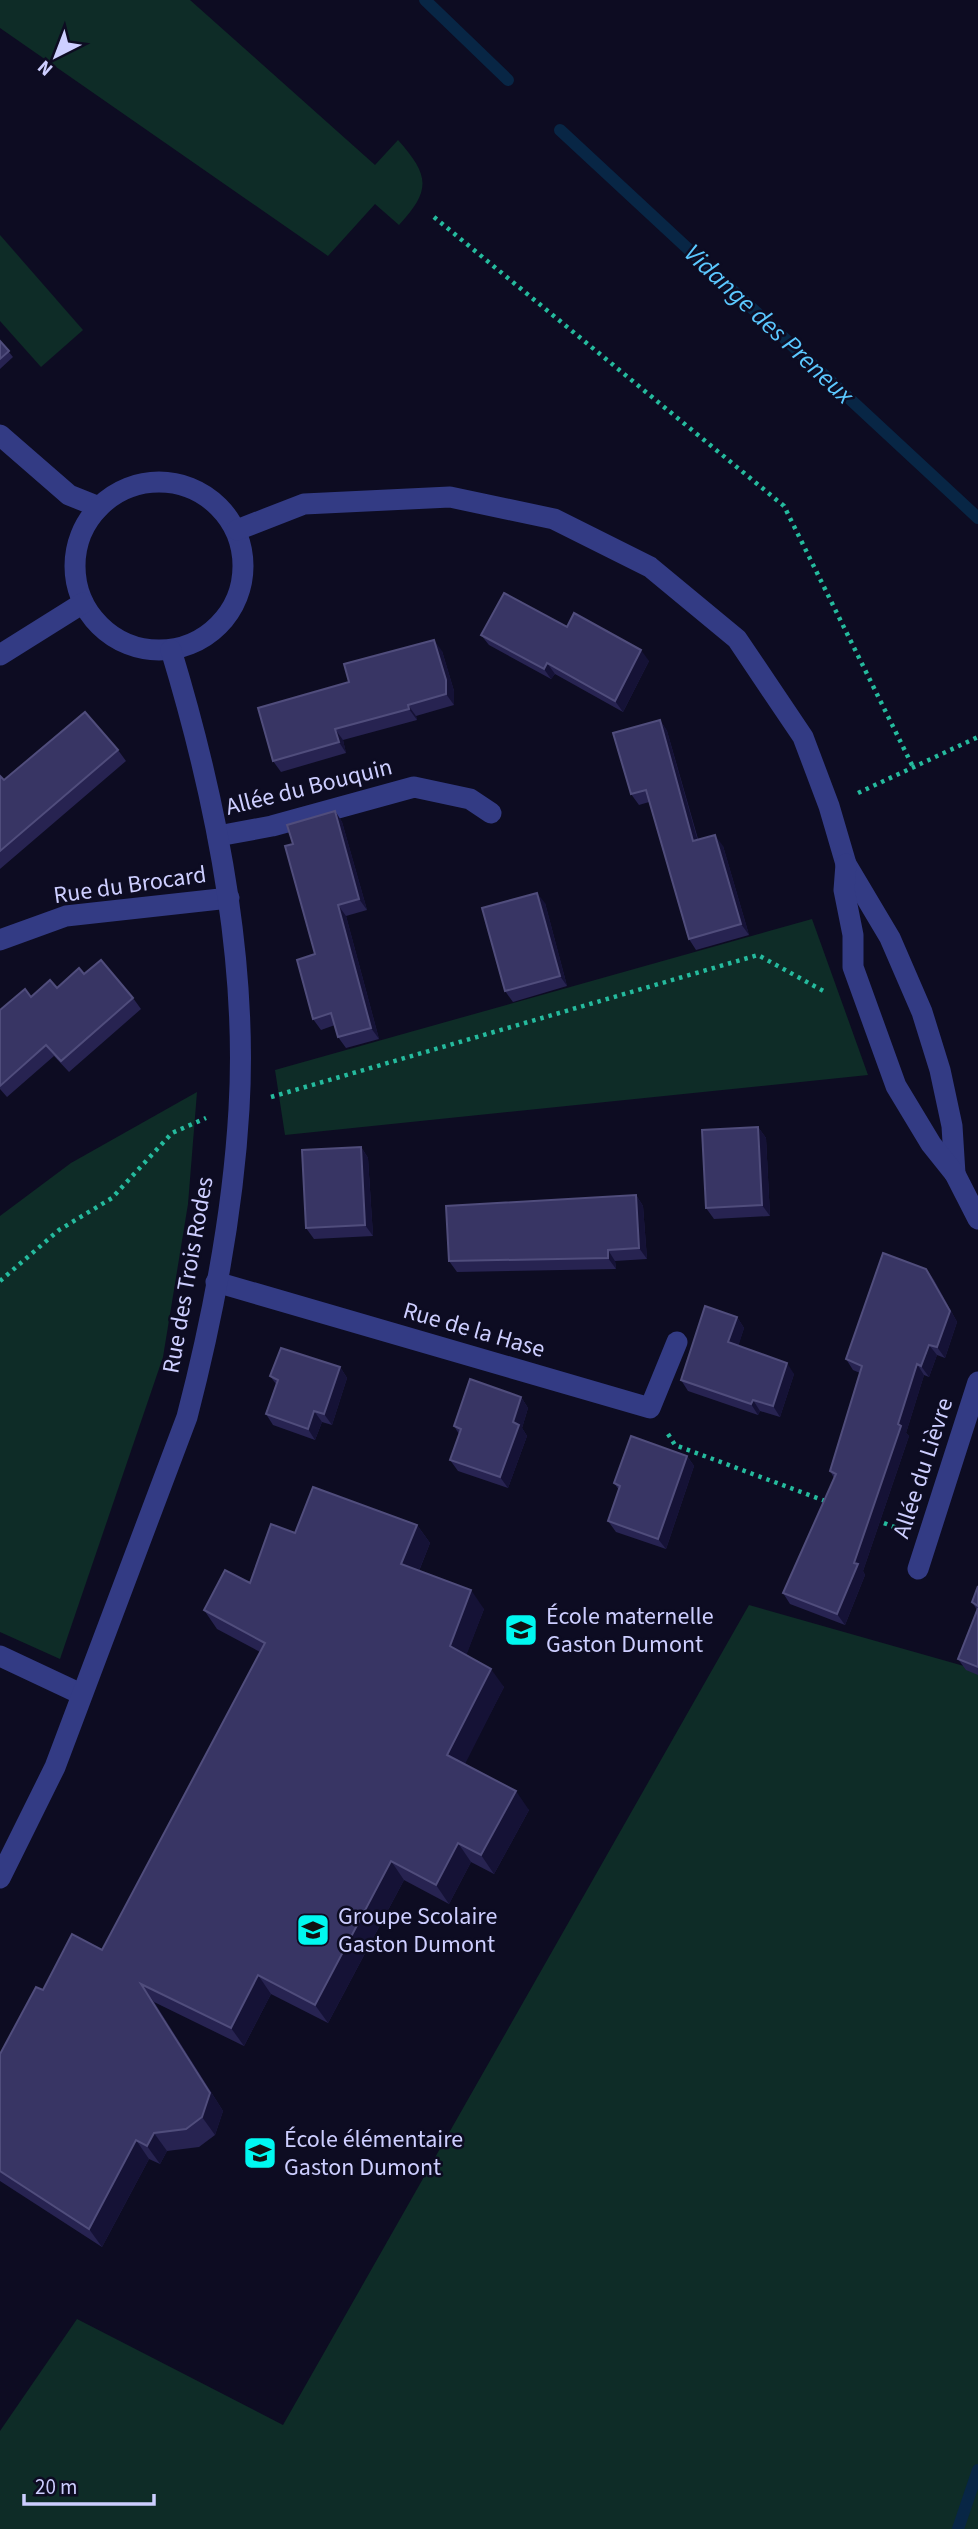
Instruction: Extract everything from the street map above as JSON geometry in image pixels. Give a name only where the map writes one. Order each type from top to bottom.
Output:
[{"type":"street","points":[[0,435],[69,495],[99,507]]},
{"type":"street","points":[[145,483],[172,483],[197,491],[215,504],[237,530],[243,571],[237,599],[221,623],[199,641],[171,650],[145,650],[120,641],[98,625],[83,603],[75,579],[75,552],[83,527],[99,507],[120,491],[145,483]]},
{"type":"street","points":[[237,530],[304,504],[356,499],[450,497],[554,519],[650,567],[737,639],[803,737],[829,806],[846,864],[890,938],[922,1012],[940,1070],[952,1126],[955,1174]]},
{"type":"street","points":[[0,656],[83,603]]},
{"type":"street","name":"Rue des Trois Rodes","points":[[0,1878],[55,1767],[187,1417],[203,1357],[230,1213],[239,1107],[239,1023],[229,898],[192,718],[171,650]]},
{"type":"street","name":"Allée du Bouquin","points":[[218,836],[272,826],[414,787],[470,799],[491,813]]},
{"type":"street","points":[[846,864],[844,890],[853,935],[853,967],[896,1086],[931,1144],[955,1174],[978,1219]]},
{"type":"street","name":"Rue du Brocard","points":[[0,940],[66,916],[229,898]]},
{"type":"street","name":"Rue de la Hase","points":[[216,1283],[650,1408]]},
{"type":"street","points":[[650,1408],[677,1342]]},
{"type":"street","name":"Allée du Lièvre","points":[[918,1569],[978,1382]]},
{"type":"street","points":[[0,1656],[81,1694]]},
{"type":"path","points":[[434,218],[784,506],[913,767]]},
{"type":"path","points":[[829,806],[978,737]]},
{"type":"path","points":[[269,1097],[758,955],[839,999]]},
{"type":"path","points":[[0,1281],[59,1230],[112,1198],[172,1133],[203,1119]]},
{"type":"path","points":[[650,1408],[676,1445],[839,1506]]},
{"type":"path","points":[[864,1516],[928,1539]]},
{"type":"green space","points":[[0,0],[190,0],[375,165],[398,140],[421,173],[421,192],[417,202],[399,225],[375,204],[328,256],[0,28]]},
{"type":"green space","points":[[0,235],[83,330],[41,367],[0,321]]},
{"type":"green space","points":[[812,919],[868,1075],[285,1135],[275,1070]]},
{"type":"green space","points":[[197,1092],[188,1204],[163,1357],[60,1659],[0,1632],[0,1216],[71,1163]]},
{"type":"green space","points":[[749,1605],[978,1670],[978,2529],[0,2529],[0,2431],[77,2319],[283,2425]]},
{"type":"building","points":[[0,341],[9,351],[0,359]]},
{"type":"building","points":[[504,593],[567,627],[574,613],[641,650],[615,701],[547,663],[544,669],[481,635]]},
{"type":"building","points":[[434,640],[446,680],[446,694],[408,705],[409,709],[335,729],[339,742],[273,761],[258,708],[349,682],[344,664]]},
{"type":"building","points":[[85,712],[118,750],[0,851],[0,776],[4,780]]},
{"type":"building","points":[[660,720],[693,841],[715,835],[741,924],[689,939],[646,790],[631,794],[613,733]]},
{"type":"building","points":[[335,811],[359,899],[338,905],[371,1028],[338,1037],[331,1013],[313,1019],[297,960],[315,954],[285,846],[293,844],[287,825]]},
{"type":"building","points":[[537,893],[560,976],[505,991],[482,908]]},
{"type":"building","points":[[101,960],[133,998],[61,1061],[46,1045],[0,1086],[0,1010],[25,989],[31,997],[50,980],[57,988],[79,968],[84,974]]},
{"type":"building","points":[[758,1127],[762,1205],[706,1208],[702,1130]]},
{"type":"building","points":[[361,1147],[365,1225],[306,1228],[302,1150]]},
{"type":"building","points":[[636,1195],[639,1248],[608,1250],[608,1258],[449,1261],[446,1206]]},
{"type":"building","points":[[883,1253],[926,1269],[950,1311],[937,1347],[929,1345],[921,1366],[917,1364],[898,1424],[901,1426],[854,1563],[858,1564],[837,1614],[783,1593],[836,1474],[830,1471],[862,1366],[846,1359]]},
{"type":"building","points":[[705,1306],[737,1317],[728,1342],[787,1363],[773,1406],[753,1400],[751,1404],[681,1380]]},
{"type":"building","points":[[281,1348],[340,1367],[324,1414],[314,1411],[308,1429],[266,1414],[278,1380],[270,1376]]},
{"type":"building","points":[[470,1379],[521,1397],[513,1422],[519,1425],[500,1477],[450,1460],[461,1429],[454,1426]]},
{"type":"building","points":[[631,1436],[687,1456],[658,1539],[608,1521],[620,1486],[614,1483]]},
{"type":"building","points":[[313,1487],[417,1525],[401,1564],[471,1590],[450,1646],[491,1669],[447,1755],[516,1791],[481,1855],[458,1843],[436,1885],[391,1861],[315,2005],[258,1975],[231,2028],[141,1984],[210,2093],[202,2117],[186,2129],[154,2133],[147,2146],[136,2140],[89,2229],[0,2171],[0,2054],[36,1987],[43,1990],[72,1934],[102,1950],[265,1643],[204,1610],[225,1570],[250,1583],[271,1524],[295,1533]]},
{"type":"building","points":[[978,1586],[978,1606],[972,1602]]},
{"type":"building","points":[[978,1608],[978,1667],[958,1659]]},
{"type":"waterway","name":"Vidange des Preneux","points":[[425,0],[508,80]]},
{"type":"waterway","name":"Vidange des Preneux","points":[[560,130],[978,518]]},
{"type":"waterway","points":[[958,2529],[978,2470]]},
{"type":"place","name":"École maternelle Gaston Dumont","points":[[521,1630]]},
{"type":"place","name":"Groupe Scolaire Gaston Dumont","points":[[313,1930]]},
{"type":"place","name":"École élémentaire Gaston Dumont","points":[[260,2153]]}]
